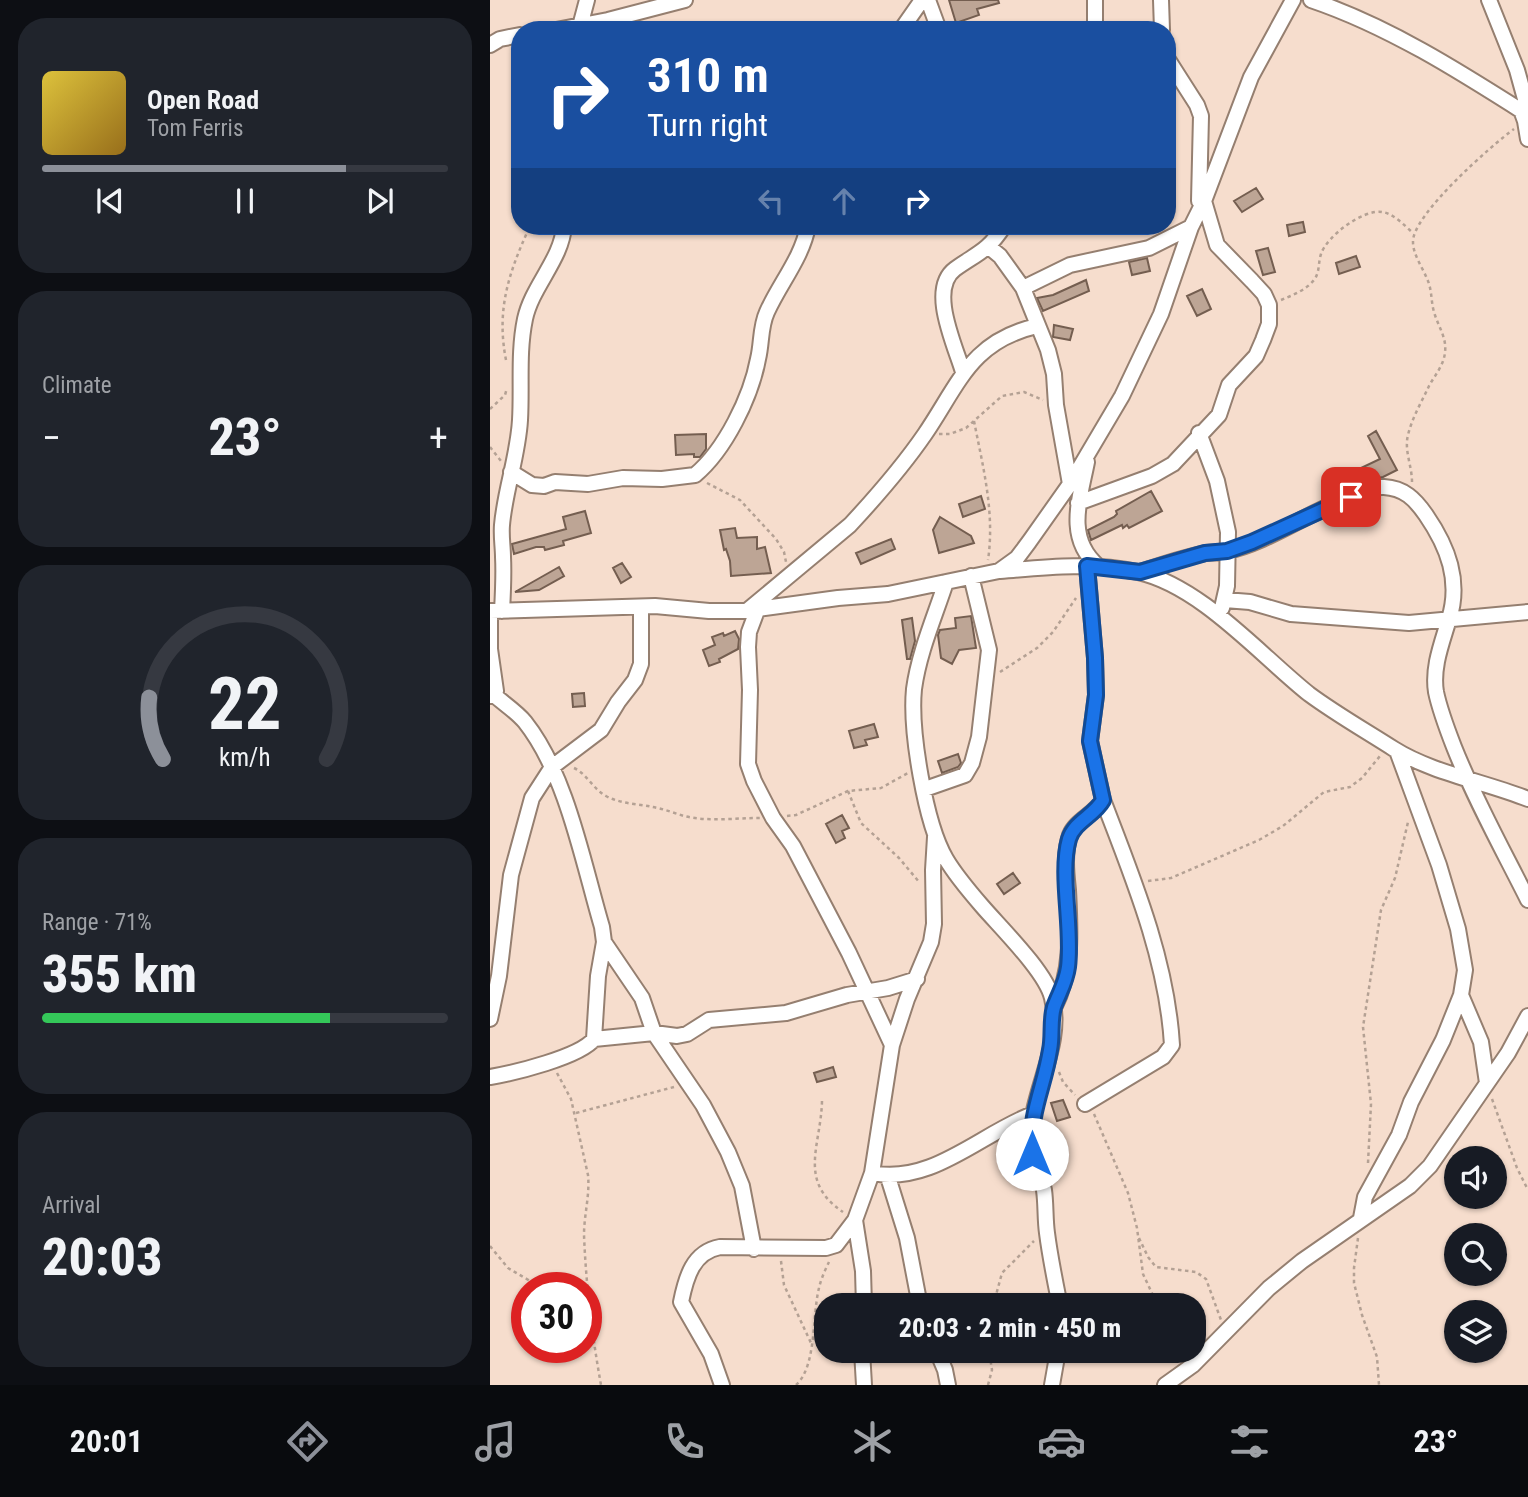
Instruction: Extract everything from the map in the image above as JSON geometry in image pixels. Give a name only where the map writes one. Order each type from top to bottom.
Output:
[{"type":"street","points":[[581,21],[587,0]]},
{"type":"street","points":[[606,21],[685,0]]},
{"type":"street","points":[[907,21],[922,0]]},
{"type":"street","points":[[928,0],[936,21]]},
{"type":"street","points":[[1095,0],[1095,21]]},
{"type":"street","points":[[1161,0],[1162,21]]},
{"type":"street","points":[[985,573],[1017,558],[1070,484],[1136,368],[1161,314],[1191,227],[1251,77],[1293,0]]},
{"type":"street","points":[[1311,0],[1348,14],[1429,55],[1525,114]]},
{"type":"street","points":[[1489,0],[1517,69],[1528,139]]},
{"type":"street","points":[[490,45],[511,36]]},
{"type":"street","points":[[1078,502],[1163,472],[1219,415],[1229,385],[1256,356],[1269,324],[1269,305],[1264,294],[1217,245],[1201,205],[1201,116],[1176,72]]},
{"type":"street","points":[[1176,234],[1191,227]]},
{"type":"street","points":[[562,235],[560,245],[526,315],[519,370],[520,420],[502,529],[490,649],[497,684],[491,695],[523,720],[556,764],[602,927],[604,942],[598,976],[594,1040]]},
{"type":"street","points":[[510,472],[532,485],[544,486],[555,482],[588,484],[623,478],[662,479],[695,475],[722,445],[744,400],[758,359],[766,313],[805,243],[806,235]]},
{"type":"street","points":[[963,372],[942,301],[945,280],[952,272],[989,247],[998,235]]},
{"type":"street","points":[[1023,288],[1062,268],[1149,248],[1175,235]]},
{"type":"street","points":[[989,247],[1000,256],[1023,288],[1048,350],[1070,484]]},
{"type":"street","points":[[892,1045],[832,918],[793,846],[773,818],[748,764],[748,647],[752,609],[850,525],[924,435],[963,372],[984,351],[1004,337],[1037,326]]},
{"type":"street","points":[[1199,433],[1224,510],[1228,531],[1225,600],[1219,616]]},
{"type":"street","points":[[1085,1104],[1163,1057],[1172,1045],[1160,967],[1135,883],[1103,800],[1090,741],[1096,682],[1091,571],[1078,534],[1076,515],[1091,447]]},
{"type":"street","points":[[494,611],[655,606],[709,611],[752,609],[888,594],[985,573],[1140,572],[1205,553],[1227,551],[1368,490],[1383,487],[1403,491],[1412,498],[1450,558],[1455,600],[1436,670],[1436,691],[1446,725],[1466,777],[1528,900]]},
{"type":"street","points":[[1140,572],[1183,592],[1219,616],[1311,695],[1392,748],[1424,763],[1528,799]]},
{"type":"street","points":[[925,789],[965,775],[979,737],[989,650],[985,573]]},
{"type":"street","points":[[946,582],[915,686],[913,711],[920,766],[935,835],[946,858],[960,879],[1029,961],[1051,994],[1054,1008],[1050,1051],[1033,1114],[1032,1154],[1044,1190],[1046,1229],[1057,1293]]},
{"type":"street","points":[[1225,600],[1250,602],[1291,614],[1409,623],[1528,612]]},
{"type":"street","points":[[490,1019],[499,976],[511,875],[532,798],[556,764],[601,730],[640,671],[641,607]]},
{"type":"street","points":[[1362,1217],[1365,1198],[1399,1135],[1411,1102],[1443,1040],[1461,995],[1465,970],[1461,939],[1439,865],[1392,748]]},
{"type":"street","points":[[1054,1008],[1063,991],[1068,968],[1068,843],[1072,831],[1103,800]]},
{"type":"street","points":[[722,1385],[711,1354],[681,1302],[687,1279],[701,1254],[720,1247],[825,1248],[836,1245],[855,1220],[872,1173],[892,1045],[907,999],[931,942],[934,924],[935,835]]},
{"type":"street","points":[[604,942],[642,998],[654,1033],[703,1105],[728,1152],[742,1186],[754,1249]]},
{"type":"street","points":[[490,1077],[583,1049],[594,1040],[654,1033],[677,1036],[687,1034],[709,1020],[786,1013],[916,979]]},
{"type":"street","points":[[1461,995],[1481,1042],[1487,1083]]},
{"type":"street","points":[[1165,1385],[1193,1365],[1277,1281],[1362,1217],[1410,1186],[1430,1166],[1454,1135],[1508,1053],[1528,1016]]},
{"type":"street","points":[[872,1173],[888,1177],[945,1162],[1014,1121],[1033,1114]]},
{"type":"street","points":[[888,1177],[907,1238],[918,1293]]},
{"type":"street","points":[[855,1220],[863,1271],[863,1293]]},
{"type":"street","points":[[863,1363],[864,1385]]},
{"type":"street","points":[[942,1363],[948,1385]]},
{"type":"street","points":[[1052,1385],[1056,1363]]},
{"type":"path","points":[[1412,498],[1408,436],[1442,363],[1446,342],[1433,310],[1429,281],[1413,244],[1413,233],[1448,189],[1525,114]]},
{"type":"path","points":[[1269,305],[1312,283],[1328,241],[1361,217],[1381,211],[1413,233]]},
{"type":"path","points":[[506,362],[502,313],[514,261],[526,235]]},
{"type":"path","points":[[490,409],[505,395],[507,387]]},
{"type":"path","points":[[924,435],[950,434],[966,428],[994,402],[1015,393],[1033,395],[1056,405]]},
{"type":"path","points":[[974,421],[985,472],[990,520],[985,573]]},
{"type":"path","points":[[695,475],[722,493],[733,495],[740,500],[785,552],[789,575]]},
{"type":"path","points":[[986,680],[1037,648],[1053,632],[1091,571]]},
{"type":"path","points":[[1135,883],[1171,878],[1259,840],[1283,826],[1324,792],[1342,789],[1356,782],[1392,748]]},
{"type":"path","points":[[556,764],[580,771],[607,797],[657,807],[685,816],[711,819],[796,815],[848,791],[881,788],[920,766]]},
{"type":"path","points":[[848,791],[861,823],[899,858],[933,899]]},
{"type":"path","points":[[1368,1164],[1371,1104],[1363,1027],[1381,910],[1395,878],[1414,800]]},
{"type":"path","points":[[549,1061],[562,1081],[574,1113],[589,1188],[584,1231],[586,1272]]},
{"type":"path","points":[[1059,1072],[1067,1087],[1093,1112],[1128,1194],[1138,1234],[1143,1274],[1152,1293]]},
{"type":"path","points":[[1487,1083],[1500,1124],[1528,1190]]},
{"type":"path","points":[[574,1113],[688,1085]]},
{"type":"path","points":[[822,1101],[822,1122],[814,1153],[818,1185],[828,1202],[855,1220]]},
{"type":"path","points":[[1362,1217],[1356,1249],[1354,1283],[1377,1357],[1379,1385]]},
{"type":"path","points":[[997,1293],[1002,1273],[1046,1229]]},
{"type":"path","points":[[1138,1234],[1148,1257],[1156,1267],[1196,1272],[1206,1279],[1227,1332]]},
{"type":"path","points":[[796,1385],[809,1360],[819,1287],[836,1245]]},
{"type":"path","points":[[490,1246],[515,1272]]},
{"type":"path","points":[[781,1248],[785,1285],[811,1343]]},
{"type":"path","points":[[597,1363],[601,1385]]},
{"type":"path","points":[[988,1385],[991,1363]]},
{"type":"building","points":[[949,0],[998,0],[999,3],[977,9],[979,15],[955,21]]},
{"type":"building","points":[[1256,188],[1263,199],[1242,212],[1234,201]]},
{"type":"building","points":[[1303,222],[1305,232],[1289,236],[1287,225]]},
{"type":"building","points":[[1268,248],[1275,272],[1263,275],[1256,251]]},
{"type":"building","points":[[1356,256],[1360,267],[1339,274],[1336,263]]},
{"type":"building","points":[[1147,258],[1150,271],[1132,275],[1129,262]]},
{"type":"building","points":[[1086,280],[1089,291],[1043,311],[1037,298],[1053,295]]},
{"type":"building","points":[[1202,289],[1211,309],[1197,316],[1187,296]]},
{"type":"building","points":[[1054,325],[1073,329],[1070,340],[1053,337]]},
{"type":"building","points":[[1376,431],[1397,470],[1383,477],[1367,480],[1361,468],[1380,459],[1368,436]]},
{"type":"building","points":[[706,434],[706,449],[700,457],[694,457],[694,454],[676,455],[675,435]]},
{"type":"building","points":[[1151,491],[1162,511],[1129,528],[1127,525],[1123,528],[1122,525],[1091,540],[1088,530],[1114,517],[1116,511]]},
{"type":"building","points":[[981,496],[985,509],[963,517],[959,504]]},
{"type":"building","points":[[585,511],[591,533],[563,541],[564,545],[545,550],[544,547],[536,547],[514,554],[512,544],[566,529],[563,517]]},
{"type":"building","points":[[940,517],[971,536],[974,543],[939,553],[933,530]]},
{"type":"building","points":[[735,528],[737,538],[757,537],[757,549],[765,547],[771,573],[731,576],[730,561],[726,549],[724,550],[720,530]]},
{"type":"building","points":[[891,539],[895,549],[861,564],[856,553]]},
{"type":"building","points":[[622,563],[631,577],[621,583],[613,568]]},
{"type":"building","points":[[559,567],[564,576],[539,590],[515,592]]},
{"type":"building","points":[[971,616],[976,648],[959,650],[952,664],[941,658],[938,635],[940,630],[956,628],[955,618]]},
{"type":"building","points":[[912,618],[915,641],[910,659],[907,659],[902,620]]},
{"type":"building","points":[[735,631],[739,639],[738,649],[719,659],[720,662],[709,666],[703,650],[715,645],[712,637]]},
{"type":"building","points":[[584,693],[585,706],[573,707],[572,694]]},
{"type":"building","points":[[874,724],[878,737],[865,740],[867,745],[854,748],[849,731]]},
{"type":"building","points":[[958,754],[961,763],[958,767],[942,773],[938,761]]},
{"type":"building","points":[[842,815],[849,828],[842,831],[845,838],[836,843],[826,824]]},
{"type":"building","points":[[1013,873],[1020,883],[1004,894],[997,884]]},
{"type":"building","points":[[833,1067],[836,1077],[817,1082],[814,1073]]},
{"type":"building","points":[[1063,1100],[1070,1117],[1057,1121],[1051,1103]]},
{"type":"route","points":[[1032,1154],[1033,1114],[1050,1051],[1054,1008],[1063,991],[1068,968],[1068,843],[1072,831],[1093,813],[1103,800],[1090,741],[1096,695],[1087,566],[1140,572],[1205,553],[1227,551],[1351,497]]}]
